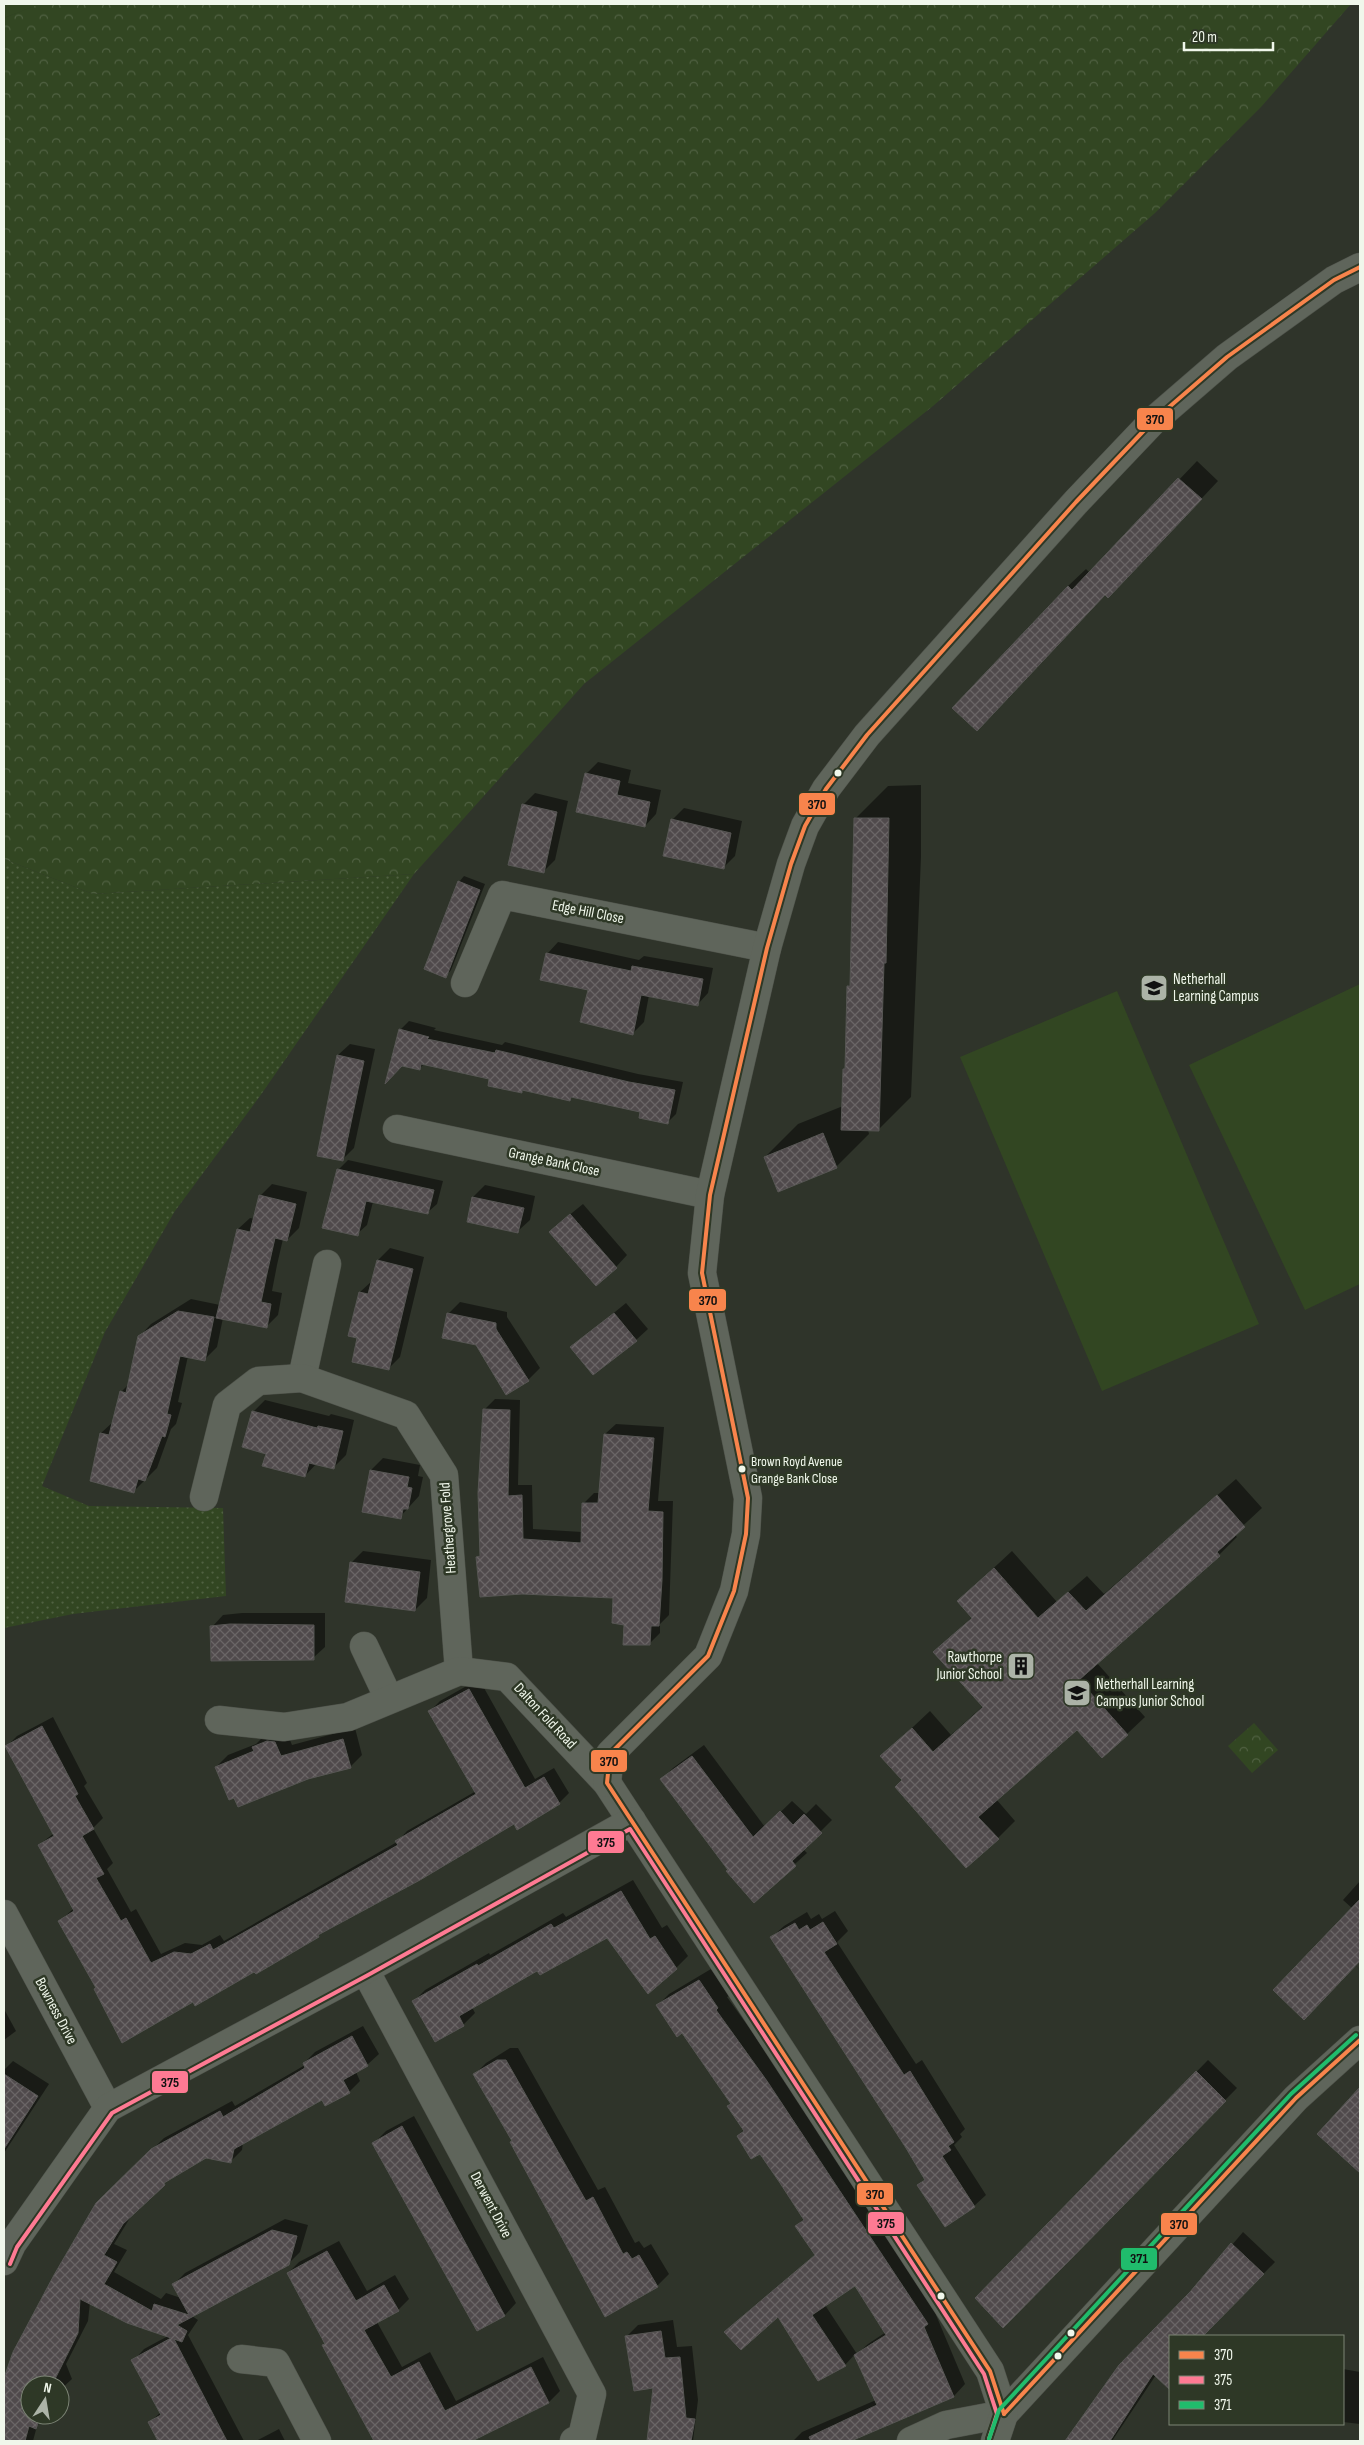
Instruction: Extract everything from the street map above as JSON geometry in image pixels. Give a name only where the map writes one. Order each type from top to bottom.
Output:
[{"type":"street","points":[[608,1783],[610,1754],[708,1656],[734,1591],[746,1534],[748,1498],[702,1273],[710,1196],[766,948],[791,864],[805,826],[826,789],[867,735],[1076,502],[1152,421],[1227,357],[1334,280],[1360,267]]},
{"type":"street","name":"Edge Hill Close","points":[[465,982],[502,895],[766,948]]},
{"type":"street","name":"Grange Bank Close","points":[[397,1129],[710,1196]]},
{"type":"street","points":[[302,1378],[327,1264]]},
{"type":"street","name":"Heathergrove Fold","points":[[204,1497],[227,1405],[258,1381],[302,1378],[406,1415],[444,1475],[458,1671]]},
{"type":"street","points":[[364,1646],[389,1700]]},
{"type":"street","name":"Dalton Fold Road","points":[[219,1720],[284,1727],[348,1717],[458,1671],[507,1677],[608,1783],[990,2371],[1004,2414]]},
{"type":"street","points":[[4,2260],[12,2244],[108,2108],[364,1970],[632,1821]]},
{"type":"street","name":"Bowness Drive","points":[[4,1914],[108,2108]]},
{"type":"street","name":"Derwent Drive","points":[[364,1970],[592,2394],[582,2438],[574,2441]]},
{"type":"street","points":[[995,2441],[1004,2414],[1296,2098],[1360,2040]]},
{"type":"street","points":[[241,2360],[276,2363],[317,2441]]},
{"type":"street","points":[[911,2441],[946,2425],[1004,2414]]},
{"type":"green space","points":[[4,4],[40,4],[4,18]]},
{"type":"green space","points":[[38,4],[1351,4],[1261,107],[1155,213],[933,406],[584,684],[414,874],[93,894],[4,859],[4,18]]},
{"type":"green space","points":[[4,859],[93,894],[414,874],[260,1096],[175,1211],[105,1332],[42,1486],[89,1506],[223,1508],[226,1596],[73,1614],[4,1628]]},
{"type":"green space","points":[[1360,984],[1360,1284],[1305,1310],[1189,1065]]},
{"type":"green space","points":[[1117,991],[1259,1324],[1102,1391],[960,1057]]},
{"type":"green space","points":[[1254,1723],[1278,1750],[1252,1773],[1228,1746]]},
{"type":"building","points":[[1178,478],[1202,499],[1108,598],[1105,595],[977,731],[952,708],[1068,586],[1072,590]]},
{"type":"building","points":[[585,773],[620,781],[617,795],[650,802],[645,827],[576,812]]},
{"type":"building","points":[[522,804],[557,812],[544,873],[508,865]]},
{"type":"building","points":[[854,818],[889,818],[886,963],[884,963],[879,1131],[841,1130],[847,986],[850,986]]},
{"type":"building","points":[[671,819],[731,833],[724,869],[663,856]]},
{"type":"building","points":[[458,881],[480,890],[446,978],[424,969]]},
{"type":"building","points":[[546,953],[631,971],[632,966],[703,979],[698,1006],[641,995],[633,1035],[580,1022],[588,990],[540,980]]},
{"type":"building","points":[[399,1029],[429,1037],[427,1039],[495,1053],[496,1050],[629,1082],[675,1090],[668,1124],[639,1118],[640,1112],[571,1097],[570,1101],[522,1090],[522,1093],[488,1086],[489,1079],[421,1064],[420,1070],[402,1066],[385,1084]]},
{"type":"building","points":[[337,1055],[364,1061],[343,1161],[317,1156]]},
{"type":"building","points":[[823,1133],[837,1168],[778,1192],[764,1157]]},
{"type":"building","points":[[337,1169],[434,1190],[428,1214],[366,1201],[358,1236],[322,1228]]},
{"type":"building","points":[[259,1195],[296,1204],[287,1241],[275,1238],[261,1302],[271,1304],[267,1328],[216,1318],[237,1229],[250,1232]]},
{"type":"building","points":[[472,1197],[524,1208],[518,1233],[467,1222]]},
{"type":"building","points":[[570,1214],[617,1268],[596,1286],[549,1232]]},
{"type":"building","points":[[377,1260],[413,1269],[389,1370],[352,1362],[357,1338],[348,1336],[359,1292],[368,1294]]},
{"type":"building","points":[[178,1311],[214,1317],[205,1361],[180,1356],[167,1414],[171,1415],[165,1437],[162,1436],[145,1481],[138,1479],[134,1493],[90,1481],[100,1433],[109,1435],[120,1391],[126,1393],[138,1336]]},
{"type":"building","points":[[447,1313],[496,1323],[496,1329],[529,1381],[506,1395],[476,1345],[442,1338]]},
{"type":"building","points":[[614,1313],[637,1341],[593,1375],[570,1347]]},
{"type":"building","points":[[483,1409],[510,1410],[508,1496],[522,1495],[523,1539],[581,1543],[582,1503],[598,1503],[604,1434],[654,1438],[648,1511],[663,1512],[662,1580],[659,1626],[651,1626],[650,1645],[623,1645],[624,1625],[612,1623],[613,1598],[522,1594],[480,1597],[476,1557],[480,1556],[478,1493]]},
{"type":"building","points":[[252,1411],[317,1428],[318,1426],[343,1431],[334,1469],[309,1463],[305,1477],[262,1466],[266,1454],[242,1447]]},
{"type":"building","points":[[370,1470],[409,1477],[407,1487],[412,1488],[408,1509],[403,1509],[401,1519],[362,1512]]},
{"type":"building","name":"Rawthorpe Junior School","points":[[1217,1495],[1245,1527],[1217,1552],[1220,1556],[1079,1680],[1128,1735],[1102,1758],[1077,1730],[978,1817],[999,1839],[966,1868],[895,1787],[902,1780],[880,1756],[912,1728],[933,1752],[983,1707],[933,1652],[972,1618],[957,1601],[994,1568],[1038,1618],[1068,1592],[1086,1611]]},
{"type":"building","points":[[350,1562],[420,1572],[415,1611],[345,1602]]},
{"type":"building","points":[[230,1624],[314,1625],[314,1660],[211,1661],[210,1626]]},
{"type":"building","points":[[469,1689],[525,1788],[544,1777],[560,1804],[517,1830],[514,1824],[420,1880],[318,1935],[319,1937],[256,1974],[254,1972],[195,2006],[193,2002],[122,2043],[94,1989],[96,1988],[58,1921],[74,1911],[38,1845],[54,1836],[5,1746],[42,1726],[78,1794],[75,1796],[94,1829],[82,1836],[104,1874],[96,1878],[121,1921],[126,1918],[151,1963],[174,1952],[191,1954],[210,1944],[213,1950],[398,1845],[395,1841],[476,1794],[428,1711]]},
{"type":"building","points":[[343,1739],[351,1768],[308,1779],[238,1807],[234,1798],[229,1800],[215,1767],[254,1751],[252,1747],[267,1741],[275,1742],[281,1756]]},
{"type":"building","points":[[692,1756],[753,1837],[780,1811],[793,1825],[804,1814],[822,1833],[792,1861],[796,1866],[754,1903],[726,1871],[728,1870],[660,1779]]},
{"type":"building","points":[[621,1891],[650,1939],[655,1936],[677,1969],[648,1994],[607,1938],[540,1975],[537,1971],[459,2016],[464,2026],[435,2042],[412,2001],[551,1924],[554,1928]]},
{"type":"building","points":[[1360,1899],[1360,1961],[1304,2020],[1273,1990]]},
{"type":"building","points":[[823,1922],[837,1944],[824,1952],[904,2075],[910,2071],[954,2142],[948,2146],[951,2150],[942,2156],[975,2207],[945,2227],[917,2185],[925,2180],[906,2148],[770,1937],[795,1923],[799,1930],[807,1925],[810,1930]]},
{"type":"building","points":[[699,1980],[718,2008],[716,2010],[767,2081],[928,2324],[924,2327],[954,2397],[851,2441],[811,2441],[809,2437],[877,2405],[854,2355],[886,2335],[855,2286],[812,2315],[846,2366],[818,2381],[778,2317],[741,2350],[724,2332],[815,2255],[795,2226],[804,2220],[780,2183],[760,2154],[751,2159],[737,2136],[744,2131],[727,2106],[731,2104],[682,2033],[677,2037],[656,2005]]},
{"type":"building","points":[[352,2036],[368,2066],[343,2080],[350,2093],[325,2106],[322,2100],[234,2149],[231,2163],[206,2158],[164,2183],[165,2185],[123,2224],[104,2255],[117,2262],[104,2284],[152,2311],[154,2304],[189,2315],[172,2284],[272,2230],[297,2236],[289,2265],[177,2325],[187,2331],[182,2342],[174,2339],[227,2441],[158,2441],[148,2422],[161,2415],[131,2360],[171,2338],[127,2323],[80,2299],[78,2333],[57,2375],[20,2375],[20,2425],[37,2425],[36,2429],[29,2426],[25,2441],[4,2441],[4,2378],[13,2352],[54,2275],[96,2203],[151,2149],[220,2111],[223,2117],[305,2068],[303,2063]]},
{"type":"building","points":[[497,2060],[506,2060],[586,2201],[593,2197],[623,2254],[627,2252],[632,2259],[639,2255],[658,2287],[605,2317],[510,2142],[512,2141],[473,2074]]},
{"type":"building","points":[[1196,2071],[1226,2101],[1003,2328],[975,2298]]},
{"type":"building","points":[[4,2074],[38,2096],[4,2149]]},
{"type":"building","points":[[1360,2087],[1360,2173],[1317,2134]]},
{"type":"building","points":[[402,2126],[505,2316],[477,2331],[372,2143]]},
{"type":"building","points":[[1231,2243],[1264,2274],[1204,2335],[1169,2335],[1169,2389],[1153,2374],[1110,2441],[1065,2441],[1119,2365],[1190,2292]]},
{"type":"building","points":[[327,2251],[356,2301],[384,2285],[399,2311],[364,2330],[391,2377],[419,2362],[445,2411],[531,2367],[549,2403],[472,2441],[374,2441],[322,2345],[325,2344],[287,2273]]},
{"type":"building","points":[[661,2331],[665,2358],[680,2357],[686,2418],[695,2419],[691,2441],[647,2441],[653,2388],[634,2391],[625,2336]]},
{"type":"transit line","name":"370","points":[[1004,2414],[990,2371],[607,1783],[610,1754],[708,1656],[734,1591],[746,1534],[748,1498],[702,1273],[710,1195],[767,948],[791,864],[805,826],[826,789],[867,735],[1076,502],[1153,421],[1227,357],[1334,280],[1360,267]]},
{"type":"transit line","name":"375","points":[[10,2264],[17,2247],[112,2113],[368,1975],[630,1829],[984,2374],[997,2414],[989,2439]]},
{"type":"transit line","name":"371","points":[[989,2439],[999,2410],[1291,2094],[1356,2035]]},
{"type":"transit line","name":"370","points":[[1004,2414],[1296,2098],[1360,2040]]},
{"type":"place","name":"Netherhall Learning Campus","points":[[1154,988]]},
{"type":"place","name":"Brown Royd Avenue Grange Bank Close","points":[[742,1469]]},
{"type":"place","name":"Rawthorpe Junior School","points":[[1021,1666]]},
{"type":"place","name":"Netherhall Learning Campus Junior School","points":[[1077,1693]]}]
